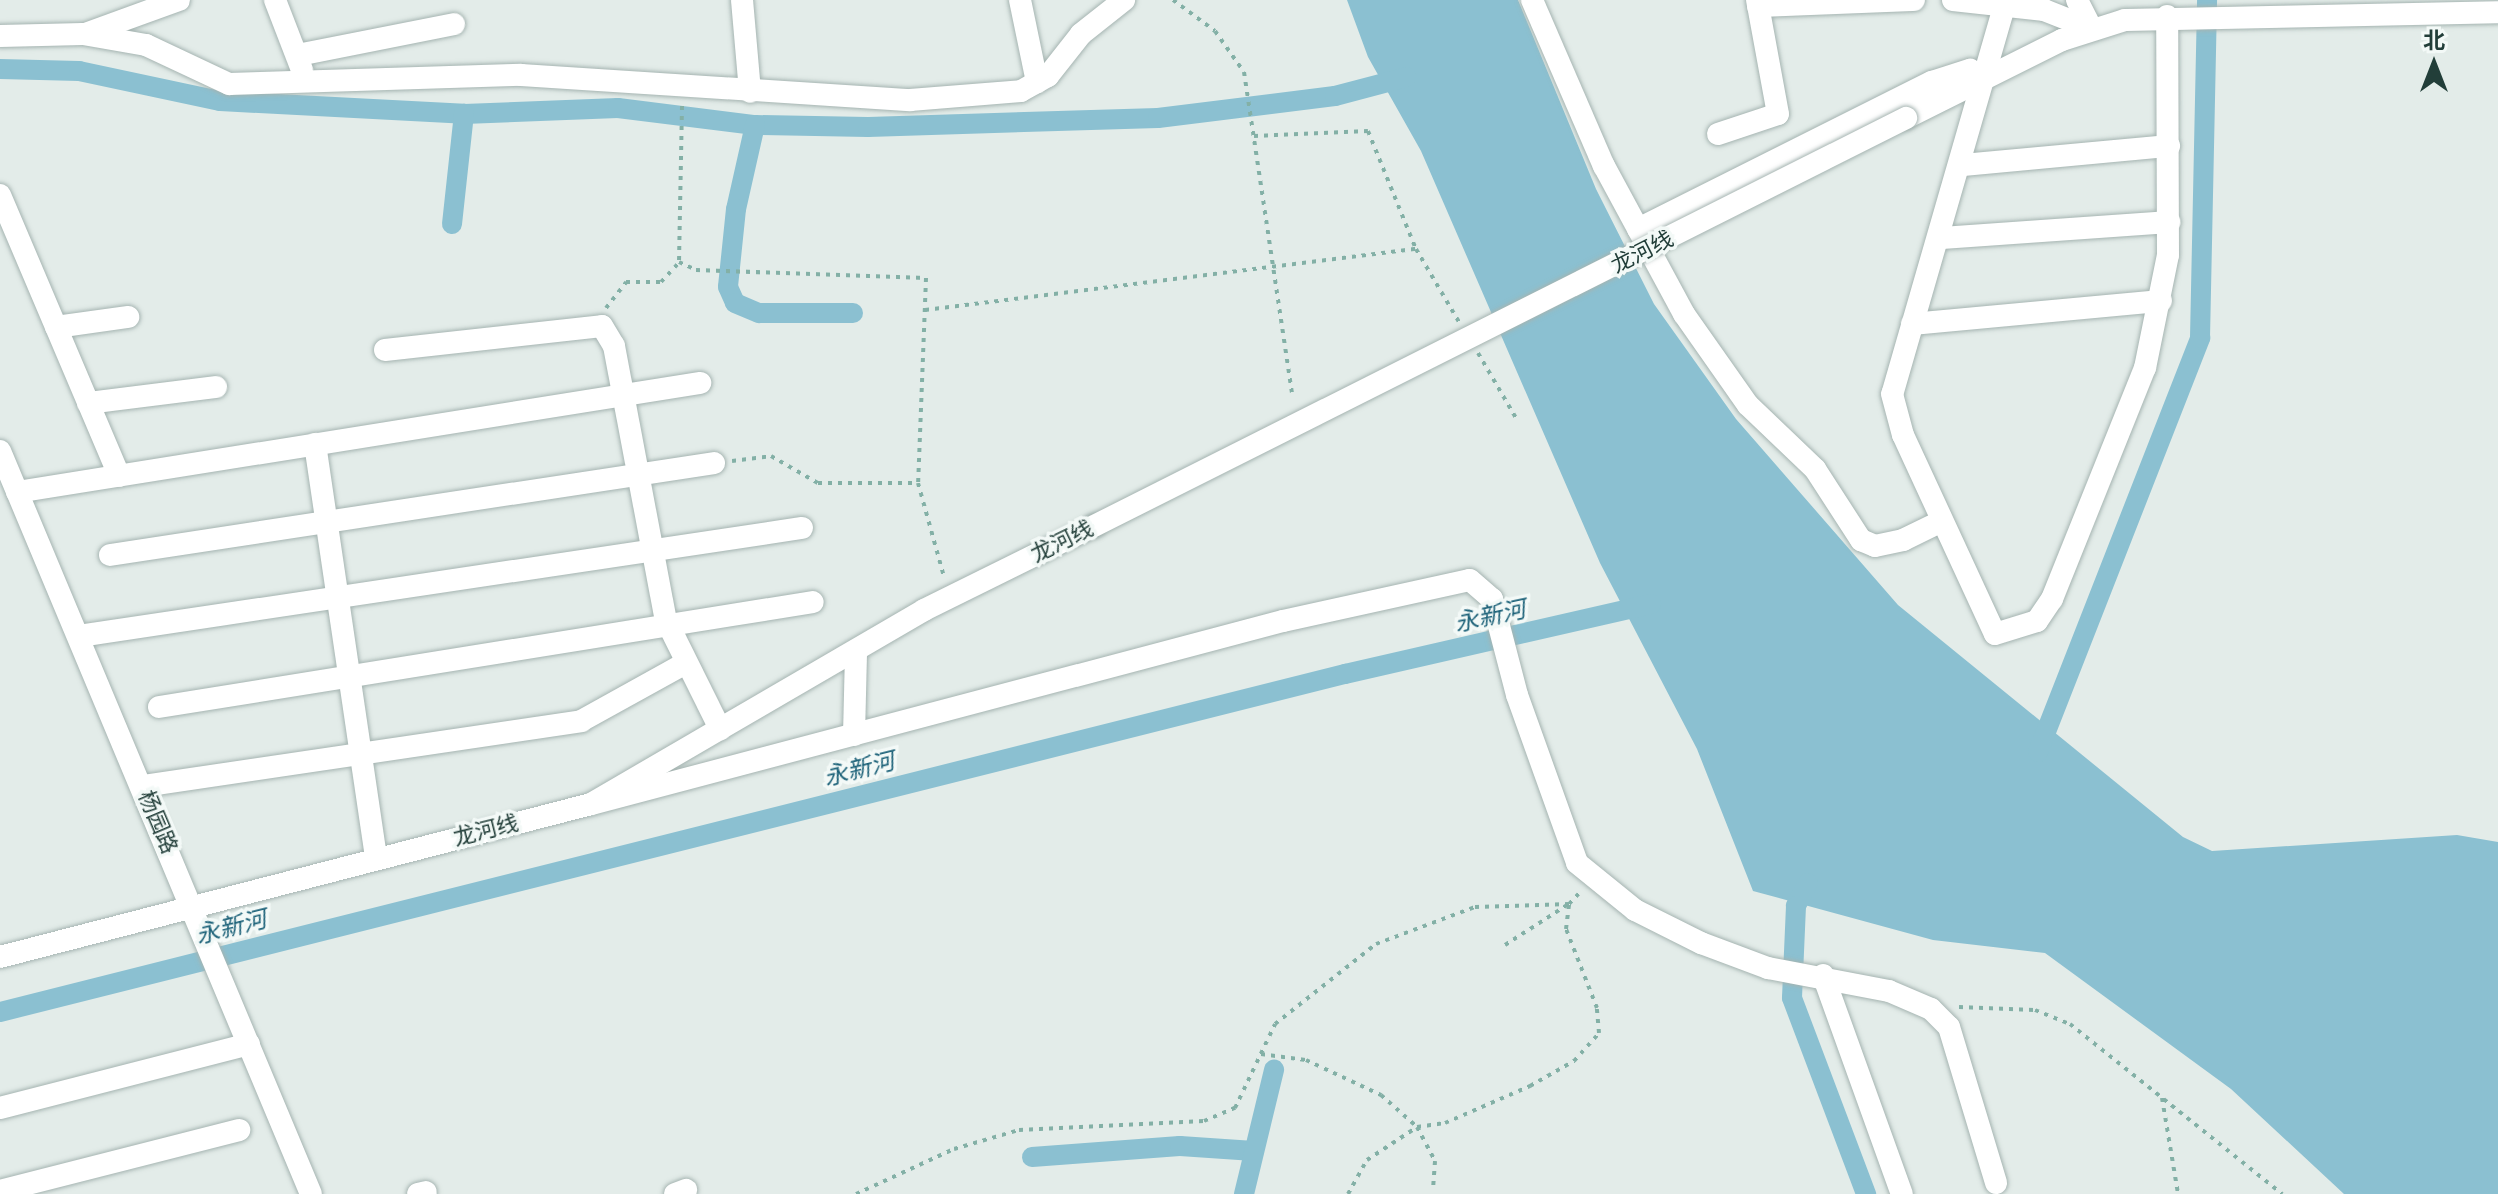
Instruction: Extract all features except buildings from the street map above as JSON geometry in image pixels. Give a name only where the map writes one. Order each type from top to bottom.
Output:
[{"type":"street","points":[[83,34],[179,0]]},
{"type":"street","points":[[275,0],[298,55],[305,83]]},
{"type":"street","points":[[742,0],[750,92]]},
{"type":"street","points":[[1020,0],[1037,82]]},
{"type":"street","points":[[0,36],[83,34],[146,45],[229,84],[521,75],[910,100],[992,95],[1037,82],[1124,0]]},
{"type":"street","points":[[1532,0],[1638,229],[1700,338],[1748,405],[1815,469],[1847,527],[1875,546],[1942,521]]},
{"type":"street","points":[[1718,134],[1778,114],[1758,3],[1914,0]]},
{"type":"street","points":[[1953,0],[2006,2],[2092,29],[2177,10],[2229,14],[2498,12]]},
{"type":"street","points":[[2077,0],[2092,29]]},
{"type":"street","points":[[2006,2],[1942,238],[1896,371],[1894,412],[1995,634],[2037,621],[2113,459],[2161,301],[2169,222],[2169,146],[2177,10]]},
{"type":"street","points":[[298,55],[454,24]]},
{"type":"street","name":"龙河线","points":[[0,957],[591,804],[952,595],[1985,78],[2092,29]]},
{"type":"street","points":[[1638,229],[1932,82],[1970,70],[1985,78]]},
{"type":"street","points":[[1963,165],[2169,146]]},
{"type":"street","points":[[0,195],[119,476]]},
{"type":"street","points":[[1942,238],[2169,222]]},
{"type":"street","points":[[1912,324],[2161,301]]},
{"type":"street","points":[[56,327],[128,317]]},
{"type":"street","points":[[385,350],[602,326],[623,395],[649,551],[668,625],[684,664],[720,729]]},
{"type":"street","points":[[17,492],[700,383]]},
{"type":"street","points":[[88,403],[216,387]]},
{"type":"street","points":[[315,444],[376,858]]},
{"type":"street","name":"杨园路","points":[[0,451],[206,929],[311,1194]]},
{"type":"street","points":[[110,555],[714,463]]},
{"type":"street","points":[[79,636],[802,528]]},
{"type":"street","points":[[591,804],[1447,581],[1470,580],[1492,599],[1513,681],[1577,863],[1635,910],[1768,968],[1818,974],[1931,1009],[1949,1027],[1996,1183]]},
{"type":"street","points":[[159,707],[813,602]]},
{"type":"street","points":[[854,735],[856,651]]},
{"type":"street","points":[[143,786],[581,721],[684,664]]},
{"type":"street","points":[[1818,974],[1902,1194]]},
{"type":"street","points":[[0,1108],[249,1044]]},
{"type":"street","points":[[0,1191],[239,1130]]},
{"type":"path","points":[[1173,0],[1215,31],[1244,72],[1292,392]]},
{"type":"path","points":[[602,326],[607,301],[626,282],[661,282],[679,262],[682,100]]},
{"type":"path","points":[[1254,135],[1368,131],[1416,249],[1462,327]]},
{"type":"path","points":[[925,310],[1274,272],[1416,249]]},
{"type":"path","points":[[679,262],[696,270],[926,278],[918,483],[952,595]]},
{"type":"path","points":[[1470,340],[1516,418]]},
{"type":"path","points":[[714,463],[771,456],[818,483],[918,483]]},
{"type":"path","points":[[1505,945],[1569,904],[1593,879]]},
{"type":"path","points":[[856,1194],[954,1149],[1019,1130],[1204,1121],[1235,1108],[1275,1024],[1313,989],[1418,923],[1475,907],[1569,904]]},
{"type":"path","points":[[1348,1194],[1367,1160],[1417,1127],[1445,1123],[1530,1086],[1574,1061],[1599,1033],[1597,1008],[1566,929],[1569,904]]},
{"type":"path","points":[[1931,1009],[2035,1010],[2070,1024],[2282,1194]]},
{"type":"path","points":[[1261,1054],[1318,1066],[1381,1095],[1417,1127],[1435,1161],[1433,1190]]},
{"type":"path","points":[[2161,1096],[2178,1194]]},
{"type":"water","points":[[1347,0],[1518,0],[1596,189],[1654,304],[1736,419],[1898,605],[2183,837],[2212,851],[2457,835],[2498,842],[2498,1194],[2344,1194],[2231,1089],[2045,953],[1933,940],[1753,891],[1697,749],[1600,563],[1421,151],[1368,57]]},
{"type":"waterway","points":[[2038,752],[2200,338],[2207,0]]},
{"type":"waterway","points":[[0,69],[79,71],[220,101],[464,114],[618,108],[755,125],[868,127],[1158,118],[1335,96],[1407,77]]},
{"type":"waterway","points":[[452,224],[464,114]]},
{"type":"waterway","points":[[755,125],[736,209],[728,287],[735,303],[759,313],[853,313]]},
{"type":"waterway","name":"永新河","points":[[0,1012],[1345,674],[1651,604]]},
{"type":"waterway","points":[[1808,883],[1796,906],[1792,998],[1866,1194]]},
{"type":"waterway","points":[[1244,1194],[1274,1070]]},
{"type":"waterway","points":[[1032,1157],[1180,1146],[1254,1151]]}]
